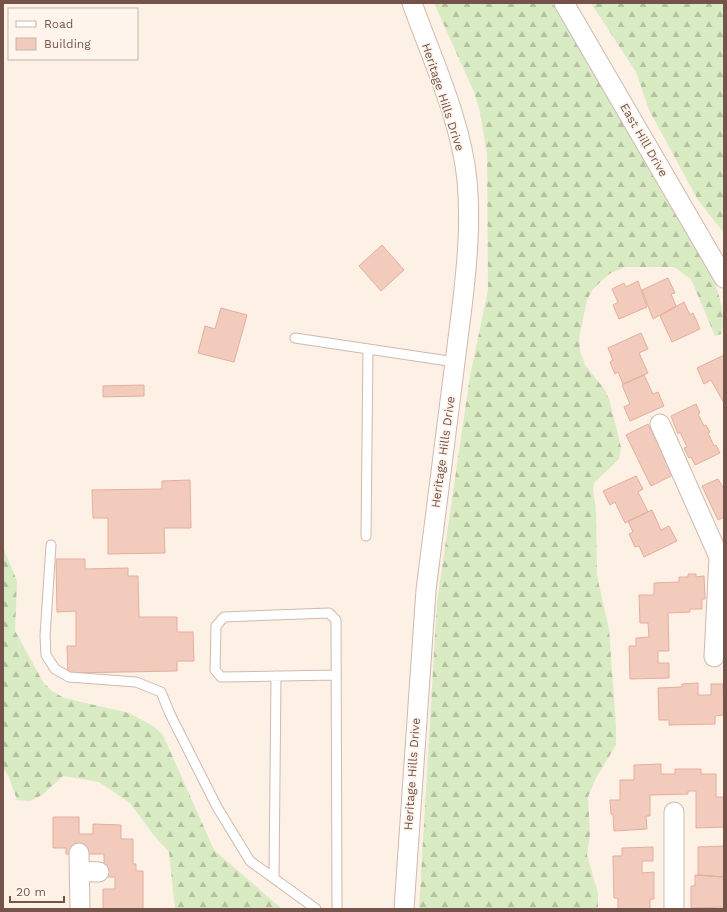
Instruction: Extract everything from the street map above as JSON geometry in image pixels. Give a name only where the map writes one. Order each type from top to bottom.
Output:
[{"type":"street","name":"Heritage Hills Drive","points":[[404,909],[426,590],[467,266],[470,221],[466,178],[458,135],[412,3]]},
{"type":"street","name":"East Hill Drive","points":[[564,3],[724,278]]},
{"type":"street","points":[[660,424],[722,557],[714,657]]},
{"type":"street","points":[[674,812],[674,909]]},
{"type":"street","points":[[80,909],[80,862],[99,872]]},
{"type":"lane","points":[[295,338],[455,362]]},
{"type":"lane","points":[[366,536],[368,349]]},
{"type":"lane","points":[[51,545],[45,636],[46,655],[55,669],[69,676],[136,682],[161,692],[170,714],[217,807],[250,860],[316,909]]},
{"type":"lane","points":[[335,675],[220,676],[215,670],[216,626],[224,617],[328,613],[336,620],[337,909]]},
{"type":"lane","points":[[274,878],[276,676]]},
{"type":"green space","points":[[434,3],[552,3],[622,118],[662,193],[694,239],[713,275],[722,307],[723,328],[721,334],[715,336],[691,279],[674,267],[625,267],[609,274],[593,289],[587,300],[579,338],[580,351],[585,365],[605,390],[610,402],[621,447],[619,459],[595,482],[593,488],[596,511],[597,576],[609,629],[616,726],[616,745],[596,778],[588,797],[590,834],[587,855],[598,893],[598,909],[419,909],[437,602],[470,376],[488,290],[487,154],[480,112],[474,92]]},
{"type":"green space","points":[[591,3],[724,3],[724,233],[698,200],[649,110],[636,72]]},
{"type":"green space","points":[[3,547],[17,581],[15,631],[43,682],[52,691],[64,698],[129,713],[153,726],[163,735],[214,850],[282,909],[175,909],[169,852],[152,833],[130,803],[99,782],[63,776],[42,795],[30,801],[17,800],[9,777],[3,768]]},
{"type":"building","points":[[382,245],[404,270],[381,291],[359,266]]},
{"type":"building","points":[[668,278],[675,293],[671,294],[676,306],[653,319],[642,290]]},
{"type":"building","points":[[638,281],[647,307],[619,319],[613,305],[618,302],[612,289],[624,283],[626,287]]},
{"type":"building","points":[[684,302],[690,315],[693,313],[700,329],[672,342],[660,316]]},
{"type":"building","points":[[221,308],[247,315],[234,362],[198,353],[205,326],[215,329]]},
{"type":"building","points":[[641,333],[648,349],[639,353],[648,373],[623,384],[618,372],[615,374],[610,362],[613,360],[608,348]]},
{"type":"building","points":[[724,355],[724,403],[711,380],[704,384],[697,368]]},
{"type":"building","points":[[644,375],[653,394],[658,392],[664,406],[630,421],[624,407],[630,404],[622,385]]},
{"type":"building","points":[[144,385],[144,396],[103,397],[103,386]]},
{"type":"building","points":[[696,404],[700,413],[698,414],[704,426],[706,425],[710,432],[708,433],[714,446],[716,445],[720,453],[695,465],[691,457],[689,458],[684,448],[687,447],[680,432],[678,434],[671,416]]},
{"type":"building","points":[[648,424],[673,475],[651,486],[626,435]]},
{"type":"building","points":[[636,476],[643,489],[638,492],[648,512],[625,523],[615,502],[610,505],[603,491]]},
{"type":"building","points":[[718,479],[724,489],[724,517],[718,520],[702,486]]},
{"type":"building","points":[[190,480],[191,528],[164,528],[165,553],[108,554],[108,518],[93,518],[92,490],[162,489],[162,481]]},
{"type":"building","points":[[652,510],[661,530],[669,526],[677,541],[644,557],[639,546],[635,547],[629,534],[633,532],[628,521]]},
{"type":"building","points":[[56,559],[85,559],[85,569],[128,568],[128,576],[138,576],[139,617],[177,617],[177,632],[193,632],[194,661],[177,661],[177,671],[68,673],[67,646],[76,646],[76,611],[57,612]]},
{"type":"building","points":[[688,574],[696,574],[696,577],[704,576],[705,599],[702,599],[702,609],[690,609],[690,612],[668,613],[669,651],[658,651],[658,663],[669,663],[669,678],[630,679],[629,646],[636,646],[636,638],[649,637],[648,623],[640,623],[639,595],[654,595],[654,583],[679,582],[679,577],[688,577]]},
{"type":"building","points":[[698,683],[698,695],[711,695],[711,684],[723,684],[724,715],[715,716],[715,724],[669,725],[669,720],[659,720],[658,688],[682,687],[682,684]]},
{"type":"building","points":[[661,764],[661,774],[675,774],[675,769],[701,769],[701,774],[716,774],[716,797],[724,797],[724,827],[696,828],[696,791],[688,791],[688,794],[650,795],[650,816],[646,816],[647,829],[614,831],[610,800],[620,800],[620,780],[634,780],[634,765]]},
{"type":"building","points":[[53,817],[79,817],[79,834],[93,834],[93,824],[121,825],[121,839],[133,839],[133,864],[136,864],[136,871],[143,871],[143,909],[103,909],[103,889],[115,889],[115,877],[104,877],[104,854],[66,854],[66,848],[53,848]]},
{"type":"building","points":[[724,846],[724,877],[698,875],[698,847]]},
{"type":"building","points":[[653,847],[653,861],[642,861],[642,873],[654,872],[654,899],[650,899],[650,909],[618,909],[618,898],[614,898],[613,856],[622,856],[622,848]]},
{"type":"building","points":[[695,875],[724,877],[724,907],[691,908],[691,886],[695,886]]}]
